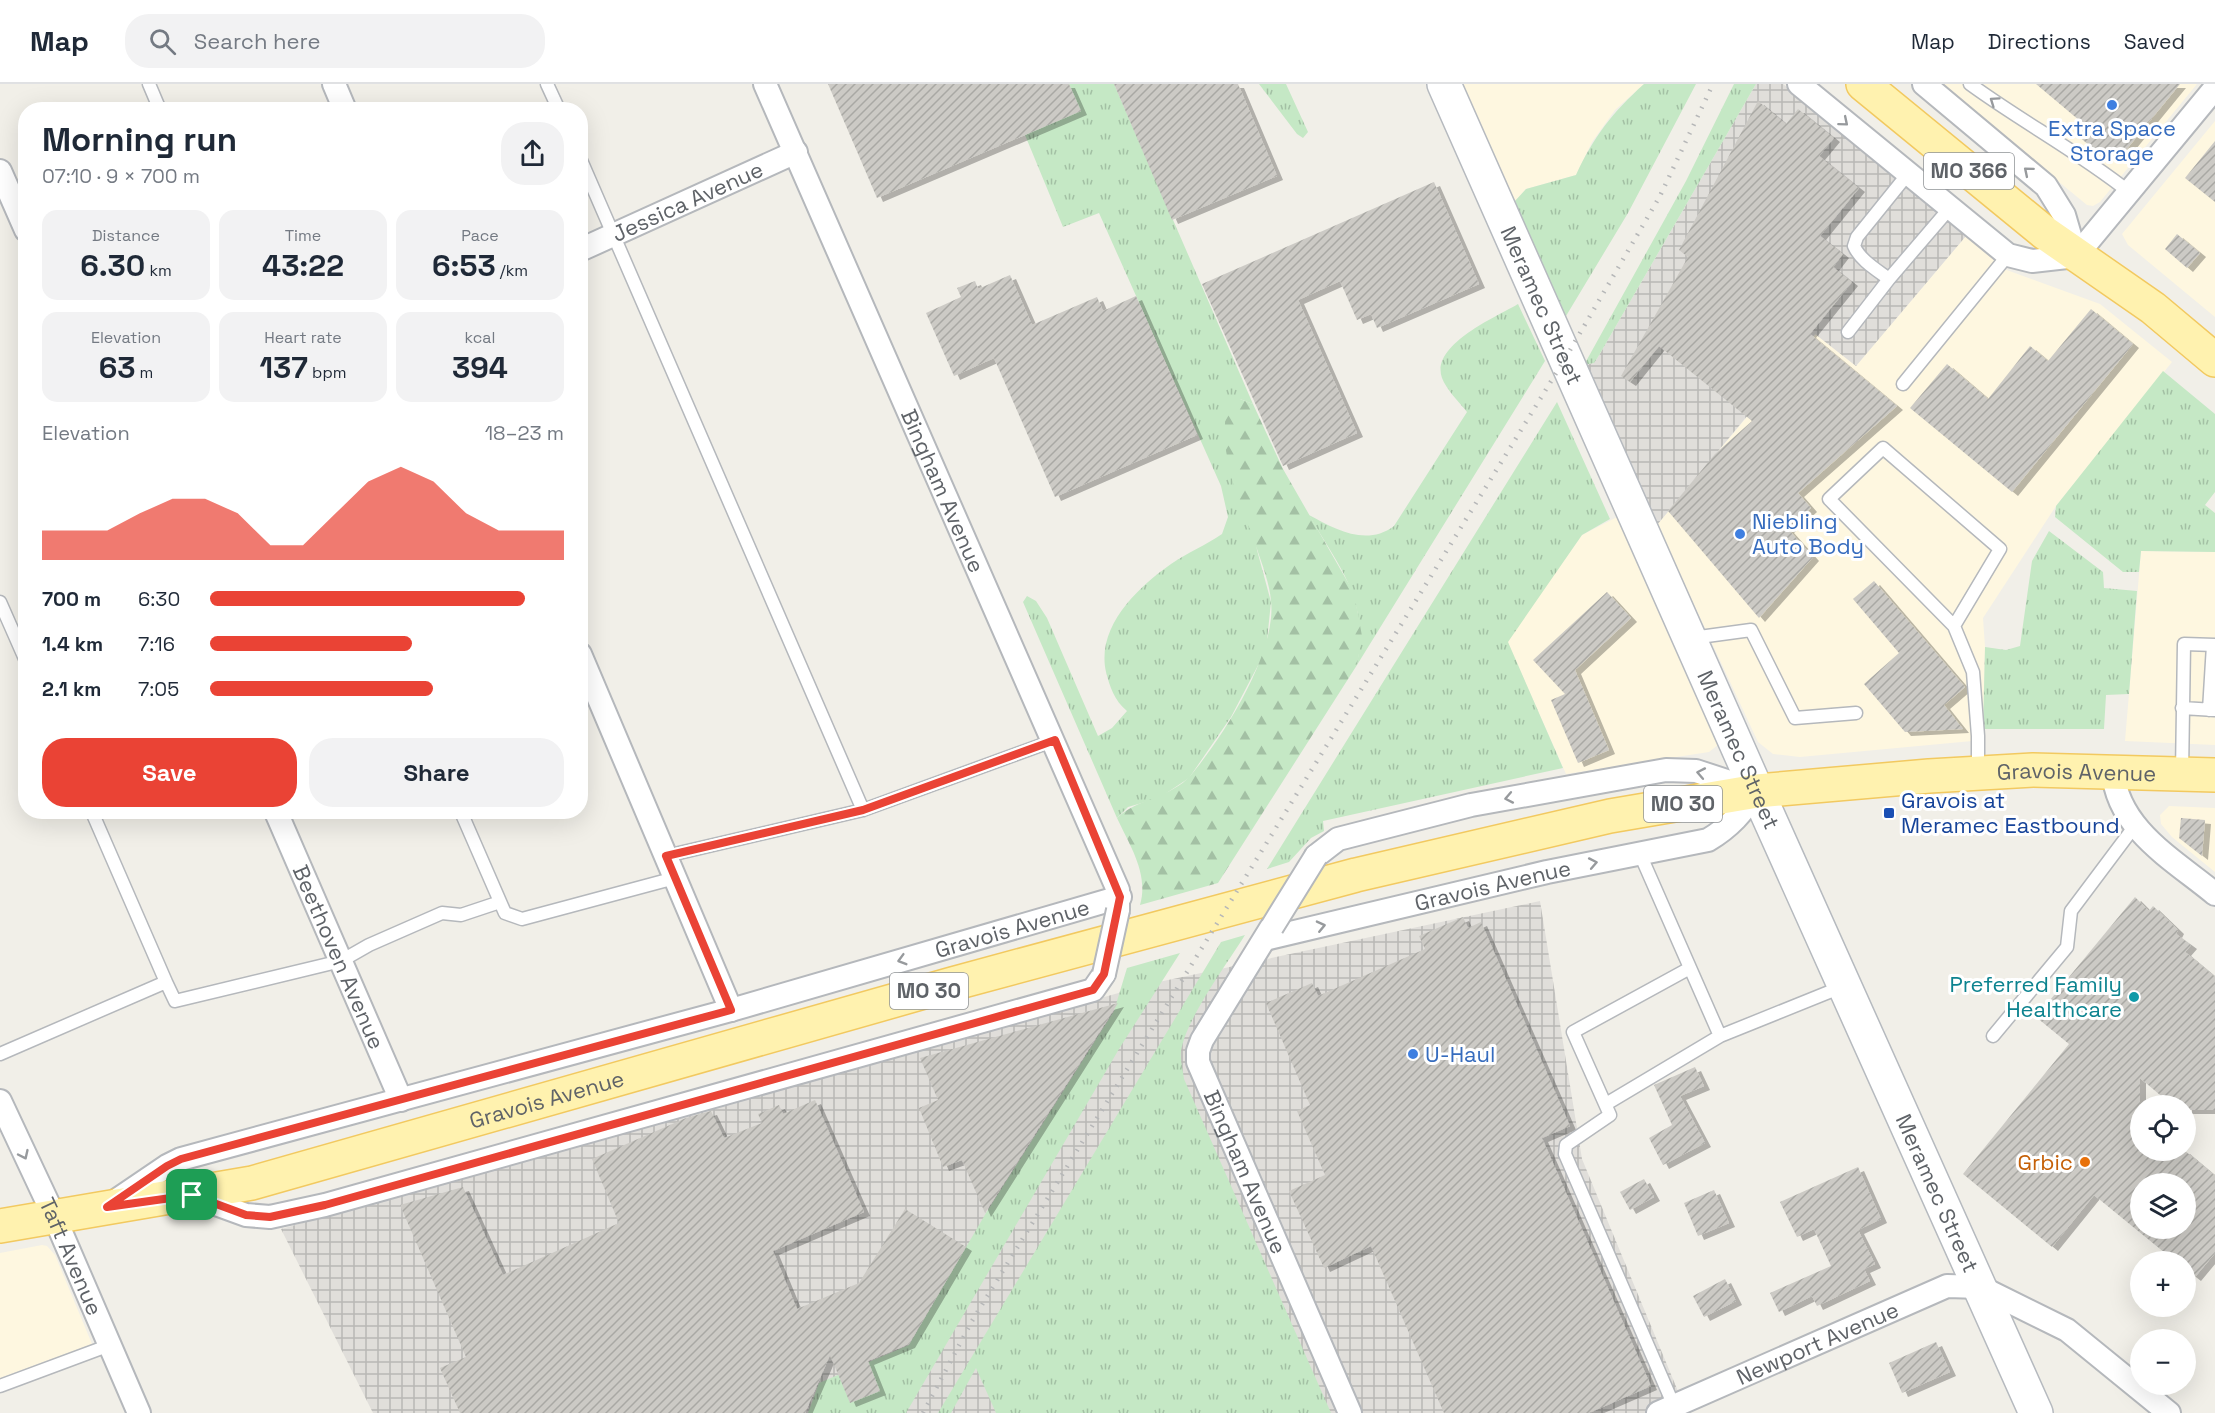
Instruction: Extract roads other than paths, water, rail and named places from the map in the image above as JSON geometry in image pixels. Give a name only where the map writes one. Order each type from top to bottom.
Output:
[{"type":"main road","name":"MO 366","points":[[1863,84],[2076,256],[2153,308],[2215,360]]},
{"type":"main road","name":"Gravois Avenue","points":[[0,1226],[252,1183],[424,1136],[952,984],[1356,875],[1546,830],[1756,791],[1978,773],[2113,771],[2215,775]]},
{"type":"street","points":[[334,84],[342,102]]},
{"type":"street","name":"Bingham Avenue","points":[[765,84],[1055,740],[1119,903]]},
{"type":"street","name":"Meramec Street","points":[[1444,84],[1756,791],[2036,1413]]},
{"type":"street","points":[[1799,84],[2007,255],[2032,261],[2076,256],[2215,88]]},
{"type":"street","points":[[1924,84],[2046,186],[2064,215],[2076,256]]},
{"type":"street","name":"Jessica Avenue","points":[[588,246],[796,152]]},
{"type":"street","points":[[0,171],[18,212]]},
{"type":"street","points":[[588,673],[731,1010]]},
{"type":"street","name":"Gravois Avenue","points":[[1666,770],[1696,771],[1756,791],[1742,813],[1727,829],[1708,840],[1547,872],[1268,933],[1316,856],[1338,839],[1471,805],[1666,770]]},
{"type":"street","points":[[2113,771],[2114,789],[2120,806],[2134,827],[2215,894]]},
{"type":"street","name":"Beethoven Avenue","points":[[279,819],[401,1100]]},
{"type":"street","name":"Gravois Avenue","points":[[107,1207],[181,1159],[1119,903],[1104,974],[1093,990],[325,1205],[270,1217],[246,1215],[192,1195]]},
{"type":"street","name":"Bingham Avenue","points":[[1268,933],[1202,1040],[1198,1051],[1198,1062],[1350,1413]]},
{"type":"street","name":"Taft Avenue","points":[[0,1101],[54,1216],[139,1413]]},
{"type":"street","name":"Newport Avenue","points":[[1666,1409],[1943,1286],[1980,1287]]},
{"type":"street","points":[[1980,1287],[2067,1330],[2169,1413]]},
{"type":"lane","points":[[149,84],[157,102]]},
{"type":"lane","points":[[548,84],[556,102]]},
{"type":"lane","points":[[1970,84],[2035,130],[2094,165],[2129,192]]},
{"type":"lane","points":[[1889,279],[1857,253],[1854,246],[1866,224],[1907,175]]},
{"type":"lane","points":[[588,177],[863,810]]},
{"type":"lane","points":[[1848,332],[1889,279],[1949,209]]},
{"type":"lane","points":[[1903,384],[2007,255]]},
{"type":"lane","points":[[1954,626],[2000,549],[1883,448],[1828,499],[1954,626],[1972,672],[1978,736],[1978,773]]},
{"type":"lane","points":[[0,602],[18,642]]},
{"type":"lane","points":[[1690,638],[1751,630],[1795,718],[1856,713]]},
{"type":"lane","points":[[2182,708],[2212,710],[2214,645],[2184,644],[2182,708],[2182,774]]},
{"type":"lane","points":[[666,856],[863,810],[1055,740]]},
{"type":"lane","points":[[95,819],[175,1001],[341,961],[369,945],[442,913],[461,915],[500,902]]},
{"type":"lane","points":[[464,819],[505,913],[522,919],[675,878]]},
{"type":"lane","points":[[1993,1036],[2067,947],[2071,911],[2134,827]]},
{"type":"lane","points":[[1640,854],[1720,1036]]},
{"type":"lane","points":[[1666,1409],[1565,1154],[1566,1145],[1572,1139],[1610,1116],[1573,1032],[1690,968]]},
{"type":"lane","points":[[0,1054],[166,982]]},
{"type":"lane","points":[[1606,1104],[1720,1036],[1844,986]]},
{"type":"lane","points":[[0,1386],[110,1345]]},
{"type":"railway","points":[[923,1413],[972,1321],[1566,357],[1660,196],[1713,84]]},
{"type":"place","name":"Extra Space Storage","points":[[2112,105]]},
{"type":"place","name":"Niebling Auto Body","points":[[1740,534]]},
{"type":"place","name":"Gravois at Meramec Eastbound","points":[[1889,813]]},
{"type":"place","name":"Preferred Family Healthcare","points":[[2134,997]]},
{"type":"place","name":"U-Haul","points":[[1413,1054]]},
{"type":"place","name":"Grbic","points":[[2085,1162]]}]
